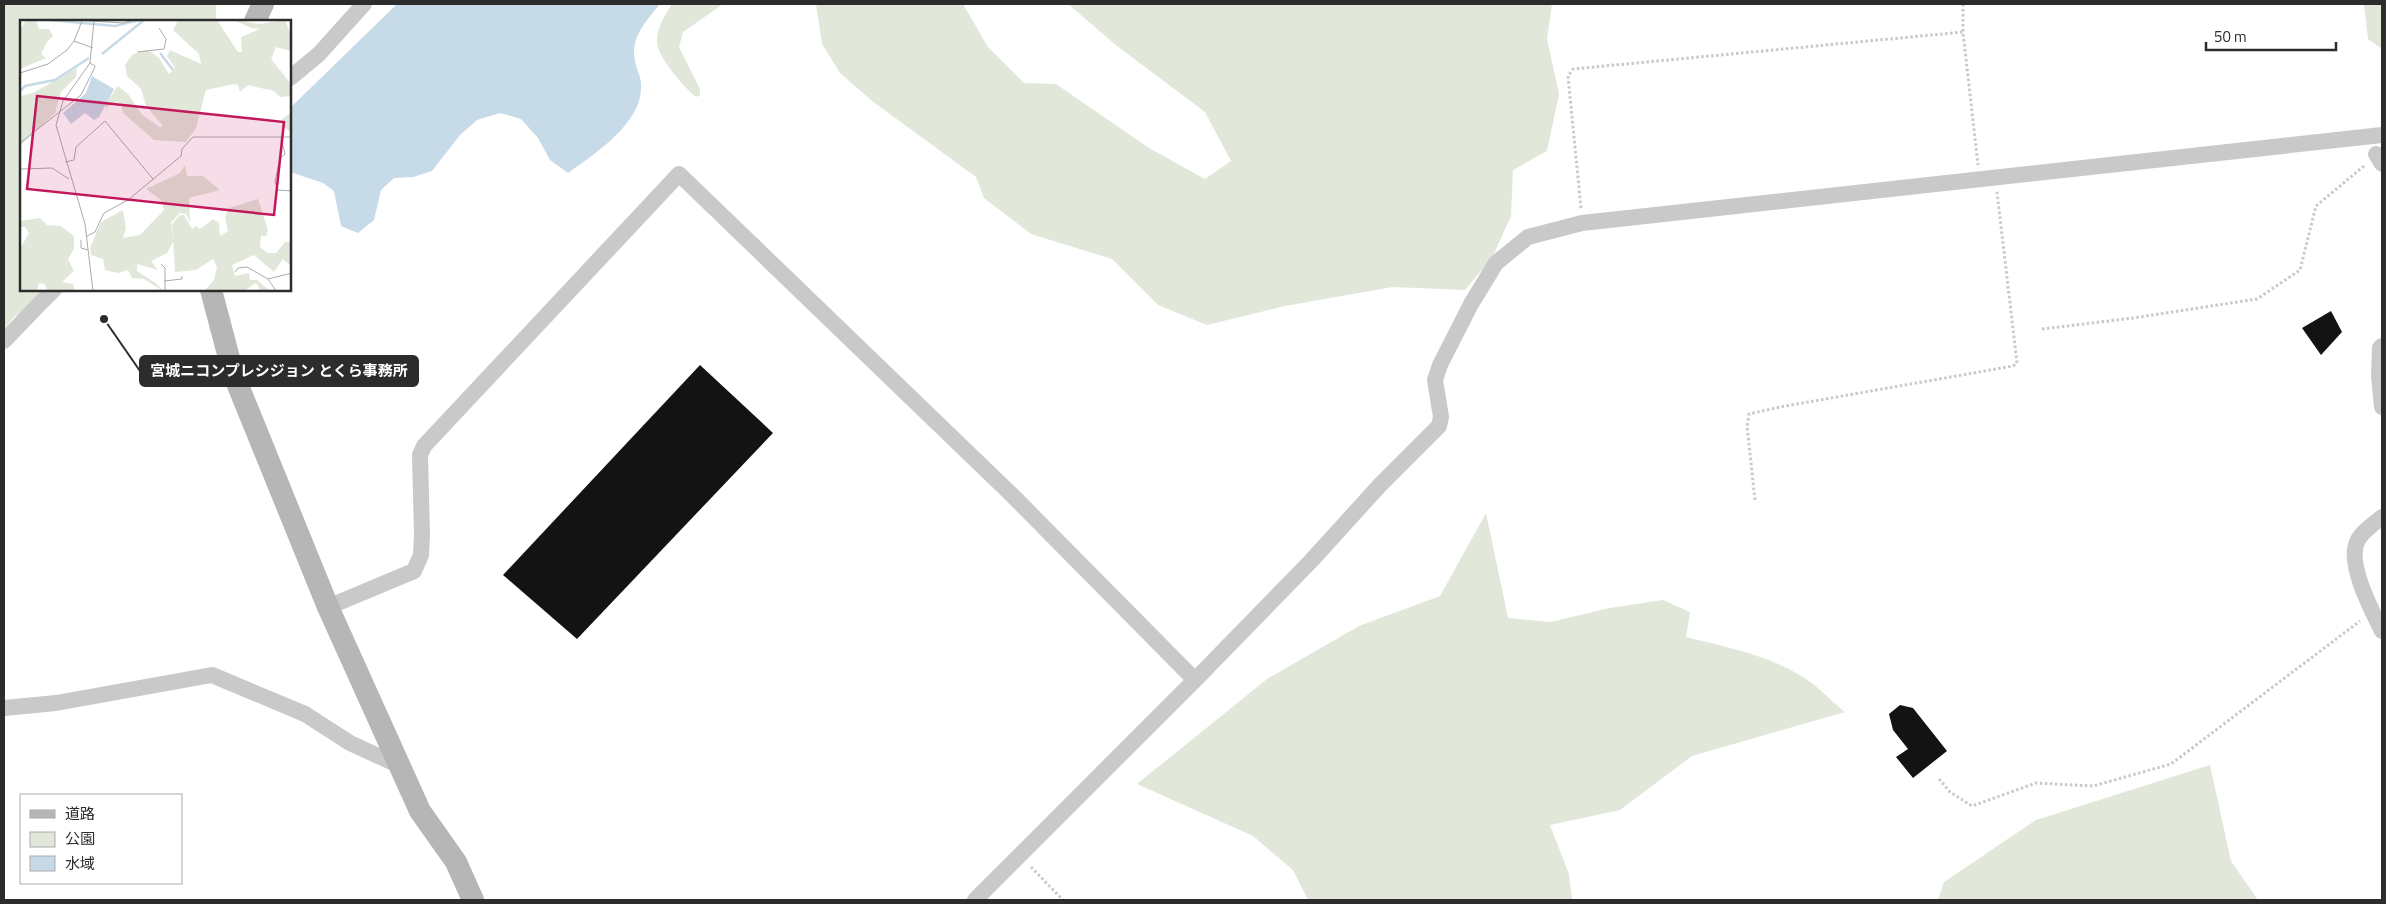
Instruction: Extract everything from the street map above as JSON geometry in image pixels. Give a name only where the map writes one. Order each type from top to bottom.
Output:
[{"type":"street","points":[[255,20],[263,4]]},
{"type":"street","points":[[291,77],[319,54],[364,4]]},
{"type":"street","points":[[975,900],[1195,680],[1311,561],[1380,485],[1439,426],[1441,417],[1435,380],[1440,365],[1471,304],[1496,264],[1528,237],[1553,228],[1582,223],[2382,135]]},
{"type":"street","points":[[328,607],[414,571],[421,555],[420,455],[424,446],[679,174],[1014,497],[1195,680]]},
{"type":"street","points":[[4,341],[52,291]]},
{"type":"street","points":[[211,291],[233,373],[328,607],[420,811],[456,862],[474,900]]},
{"type":"street","points":[[2382,346],[2380,348],[2379,376],[2382,407]]},
{"type":"street","points":[[2382,518],[2357,541],[2354,555],[2372,612],[2382,631]]},
{"type":"street","points":[[4,708],[56,703],[212,675],[305,714],[350,743],[398,765]]},
{"type":"path","points":[[1755,500],[1747,426],[1749,414],[1780,406],[2013,366],[2017,363],[1964,32],[1963,4]]},
{"type":"path","points":[[1582,223],[1568,76],[1573,69],[1964,32]]},
{"type":"path","points":[[2042,329],[2133,318],[2257,299],[2300,270],[2316,206],[2379,159]]},
{"type":"path","points":[[1939,779],[1950,792],[1972,806],[2036,783],[2093,786],[2171,764],[2372,612]]},
{"type":"path","points":[[1020,856],[1064,900]]},
{"type":"green space","points":[[4,4],[216,4],[216,20],[20,20],[20,291],[65,291],[48,307],[15,316],[4,329]]},
{"type":"green space","points":[[672,4],[723,4],[683,32],[679,47],[700,89],[700,95],[696,97],[673,72],[662,56],[657,43],[659,27]]},
{"type":"green space","points":[[816,4],[963,4],[988,47],[1024,83],[1056,84],[1149,148],[1205,179],[1231,161],[1205,112],[1117,46],[1068,4],[1552,4],[1547,39],[1559,94],[1547,151],[1513,170],[1511,216],[1493,256],[1465,290],[1393,287],[1285,306],[1207,325],[1158,305],[1112,259],[1031,234],[984,198],[976,177],[872,101],[840,73],[822,44]]},
{"type":"green space","points":[[2364,4],[2382,4],[2382,49],[2368,39]]},
{"type":"green space","points":[[1486,513],[1508,618],[1550,622],[1610,608],[1663,600],[1690,612],[1686,637],[1746,652],[1790,669],[1814,685],[1845,712],[1692,756],[1620,810],[1550,825],[1569,874],[1572,900],[1308,900],[1293,870],[1253,836],[1137,784],[1267,679],[1359,626],[1440,596]]},
{"type":"green space","points":[[2210,765],[2231,861],[2258,900],[1938,900],[1944,882],[2036,820]]},
{"type":"water","points":[[397,4],[660,4],[640,30],[635,45],[635,61],[641,84],[640,98],[635,111],[616,136],[604,147],[568,173],[550,160],[538,138],[521,119],[500,113],[477,120],[460,135],[432,171],[413,177],[394,178],[381,190],[374,220],[358,233],[341,226],[334,191],[323,183],[291,172],[291,107]]},
{"type":"building","points":[[2331,311],[2342,332],[2321,355],[2302,328]]},
{"type":"building","points":[[700,365],[773,433],[577,639],[503,575]]},
{"type":"building","points":[[1900,705],[1913,708],[1947,751],[1913,778],[1896,757],[1908,749],[1893,730],[1889,714]]},
{"type":"place","name":"宮城ニコンプレシジョン とくら事務所","points":[[104,319]]}]
